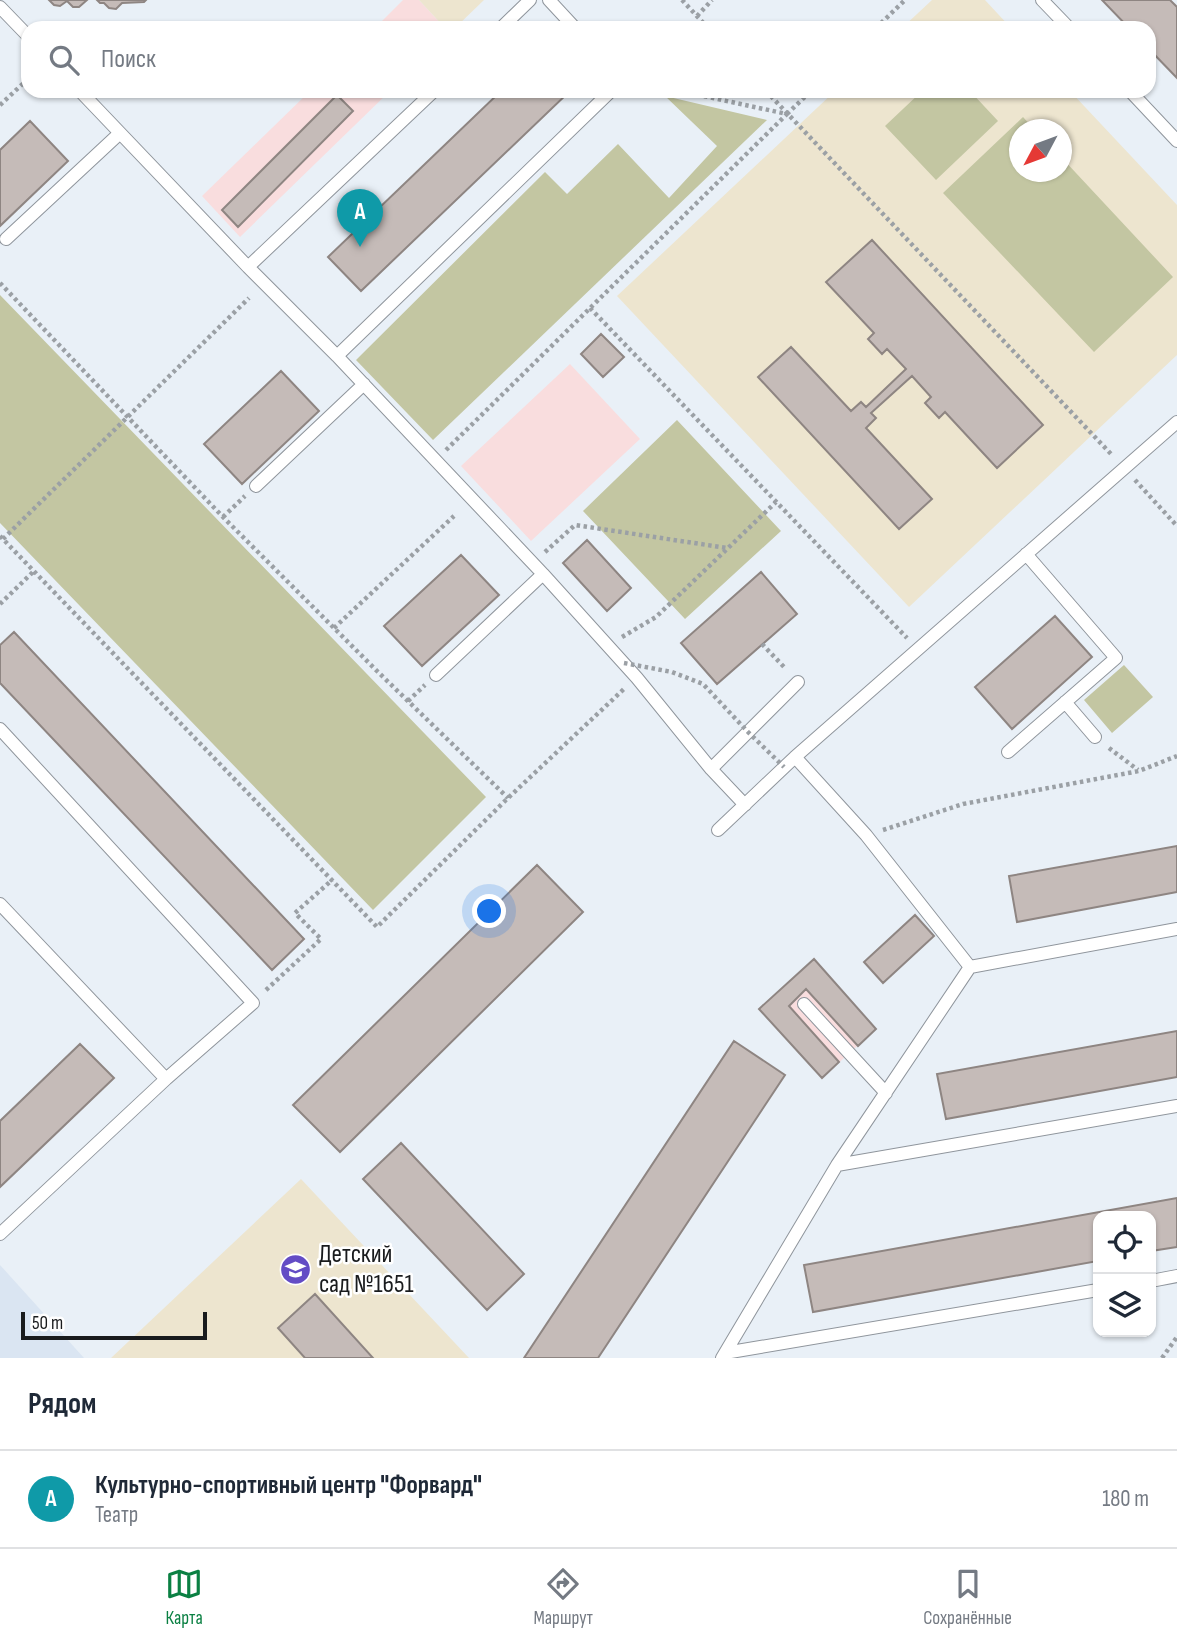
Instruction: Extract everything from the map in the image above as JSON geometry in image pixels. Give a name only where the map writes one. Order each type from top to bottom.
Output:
[{"type":"lane","points":[[508,21],[530,0]]},
{"type":"lane","points":[[549,0],[568,21]]},
{"type":"lane","points":[[1042,0],[1062,21]]},
{"type":"lane","points":[[0,7],[21,29]]},
{"type":"lane","points":[[87,98],[533,563],[624,663],[744,805]]},
{"type":"lane","points":[[248,267],[427,98]]},
{"type":"lane","points":[[337,356],[604,98]]},
{"type":"lane","points":[[1136,98],[1177,141]]},
{"type":"lane","points":[[6,239],[120,133]]},
{"type":"lane","points":[[256,486],[364,384]]},
{"type":"lane","points":[[718,830],[795,757],[1177,422]]},
{"type":"lane","points":[[1008,752],[1116,659],[1027,554]]},
{"type":"lane","points":[[436,675],[543,574]]},
{"type":"lane","points":[[711,769],[798,682]]},
{"type":"lane","points":[[1065,702],[1095,737]]},
{"type":"lane","points":[[0,729],[253,1003],[166,1079],[0,1234]]},
{"type":"lane","points":[[795,757],[866,835],[970,967]]},
{"type":"lane","points":[[0,904],[166,1079]]},
{"type":"lane","points":[[723,1355],[837,1165],[970,967],[1177,929]]},
{"type":"lane","points":[[804,1004],[886,1093]]},
{"type":"lane","points":[[837,1165],[1177,1107]]},
{"type":"lane","points":[[1156,1280],[1177,1276]]},
{"type":"lane","points":[[723,1355],[1093,1291]]},
{"type":"path","points":[[682,0],[702,21]]},
{"type":"path","points":[[697,16],[712,0]]},
{"type":"path","points":[[883,21],[905,0]]},
{"type":"path","points":[[0,105],[21,86]]},
{"type":"path","points":[[713,98],[787,114]]},
{"type":"path","points":[[772,98],[1093,434],[1177,526]]},
{"type":"path","points":[[436,460],[804,98]]},
{"type":"path","points":[[0,284],[223,517],[508,798]]},
{"type":"path","points":[[249,298],[2,538],[377,927],[617,694]]},
{"type":"path","points":[[590,308],[917,650]]},
{"type":"path","points":[[223,517],[256,486]]},
{"type":"path","points":[[607,645],[656,617],[776,502]]},
{"type":"path","points":[[334,628],[454,516]]},
{"type":"path","points":[[533,563],[575,525],[727,548]]},
{"type":"path","points":[[0,604],[34,571]]},
{"type":"path","points":[[762,644],[798,682]]},
{"type":"path","points":[[624,663],[673,672],[703,684],[784,767]]},
{"type":"path","points":[[1095,737],[1139,771]]},
{"type":"path","points":[[866,835],[963,804],[1139,771],[1177,756]]},
{"type":"path","points":[[253,1003],[321,939],[295,913],[332,880]]},
{"type":"path","points":[[1162,1358],[1177,1337]]},
{"type":"shaded area","points":[[403,0],[419,0],[438,21],[382,21]]},
{"type":"shaded area","points":[[419,0],[484,0],[462,21],[438,21]]},
{"type":"shaded area","points":[[932,0],[985,0],[1004,21],[910,21]]},
{"type":"shaded area","points":[[303,98],[383,98],[240,237],[202,196]]},
{"type":"shaded area","points":[[828,98],[1077,98],[1177,205],[1177,355],[909,607],[617,296]]},
{"type":"shaded area","points":[[570,364],[640,439],[531,541],[461,466]]},
{"type":"shaded area","points":[[814,959],[876,1029],[822,1078],[759,1009]]},
{"type":"shaded area","name":"Детский сад №1651","points":[[301,1179],[469,1358],[111,1358]]},
{"type":"shaded area","points":[[0,1265],[84,1358],[0,1358]]},
{"type":"green space","points":[[667,98],[767,120],[433,440],[356,360],[545,172],[567,194],[618,144],[669,198],[717,146]]},
{"type":"green space","points":[[915,98],[977,98],[998,121],[936,180],[885,126]]},
{"type":"green space","points":[[1009,130],[1009,182],[1072,182],[1072,169],[1173,277],[1094,352],[943,193]]},
{"type":"green space","points":[[0,295],[486,797],[373,910],[0,523]]},
{"type":"green space","points":[[677,420],[781,531],[685,619],[583,511]]},
{"type":"green space","points":[[1124,665],[1153,697],[1112,733],[1084,700]]},
{"type":"building","points":[[49,0],[87,0],[79,7],[73,7],[67,1],[60,6]]},
{"type":"building","points":[[97,0],[146,0],[122,3],[116,9]]},
{"type":"building","points":[[1102,0],[1170,0],[1177,7],[1177,78],[1156,56],[1156,21],[1122,21]]},
{"type":"building","points":[[334,98],[340,98],[353,111],[238,227],[222,210]]},
{"type":"building","points":[[494,98],[563,98],[361,291],[328,257]]},
{"type":"building","points":[[30,121],[68,161],[0,226],[0,150]]},
{"type":"building","points":[[872,240],[1043,425],[997,468],[945,412],[939,418],[925,403],[931,397],[912,376],[871,413],[876,418],[866,428],[932,499],[899,529],[758,377],[791,347],[851,411],[861,402],[866,407],[906,369],[887,349],[882,354],[868,339],[874,333],[826,282]]},
{"type":"building","points":[[601,334],[624,357],[603,377],[581,354]]},
{"type":"building","points":[[281,371],[319,411],[242,484],[204,444]]},
{"type":"building","points":[[587,540],[631,588],[607,611],[563,563]]},
{"type":"building","points":[[461,555],[499,595],[422,666],[384,626]]},
{"type":"building","points":[[761,572],[797,614],[717,684],[681,643]]},
{"type":"building","points":[[1055,616],[1092,657],[1012,729],[975,687]]},
{"type":"building","points":[[14,632],[304,939],[272,970],[0,683],[0,645]]},
{"type":"building","points":[[1177,846],[1177,892],[1017,922],[1009,876]]},
{"type":"building","points":[[537,865],[583,912],[340,1152],[293,1105]]},
{"type":"building","points":[[915,915],[934,936],[883,983],[864,962]]},
{"type":"building","points":[[814,959],[876,1029],[858,1046],[806,989],[789,1006],[839,1062],[822,1078],[759,1009]]},
{"type":"building","points":[[1177,1031],[1177,1077],[946,1119],[937,1074]]},
{"type":"building","points":[[734,1041],[785,1075],[598,1358],[524,1358]]},
{"type":"building","points":[[80,1044],[114,1078],[0,1187],[0,1121]]},
{"type":"building","points":[[401,1143],[524,1274],[487,1310],[363,1179]]},
{"type":"building","points":[[1177,1198],[1177,1247],[1156,1250],[1156,1211],[1105,1211]]},
{"type":"building","points":[[1093,1213],[1093,1262],[813,1312],[804,1265]]},
{"type":"building","points":[[315,1294],[373,1358],[305,1358],[278,1328]]},
{"type":"place","name":"Культурно-спортивный центр \"Форвард\"","points":[[360,247]]},
{"type":"place","name":"Детский сад №1651","points":[[296,1269]]}]
